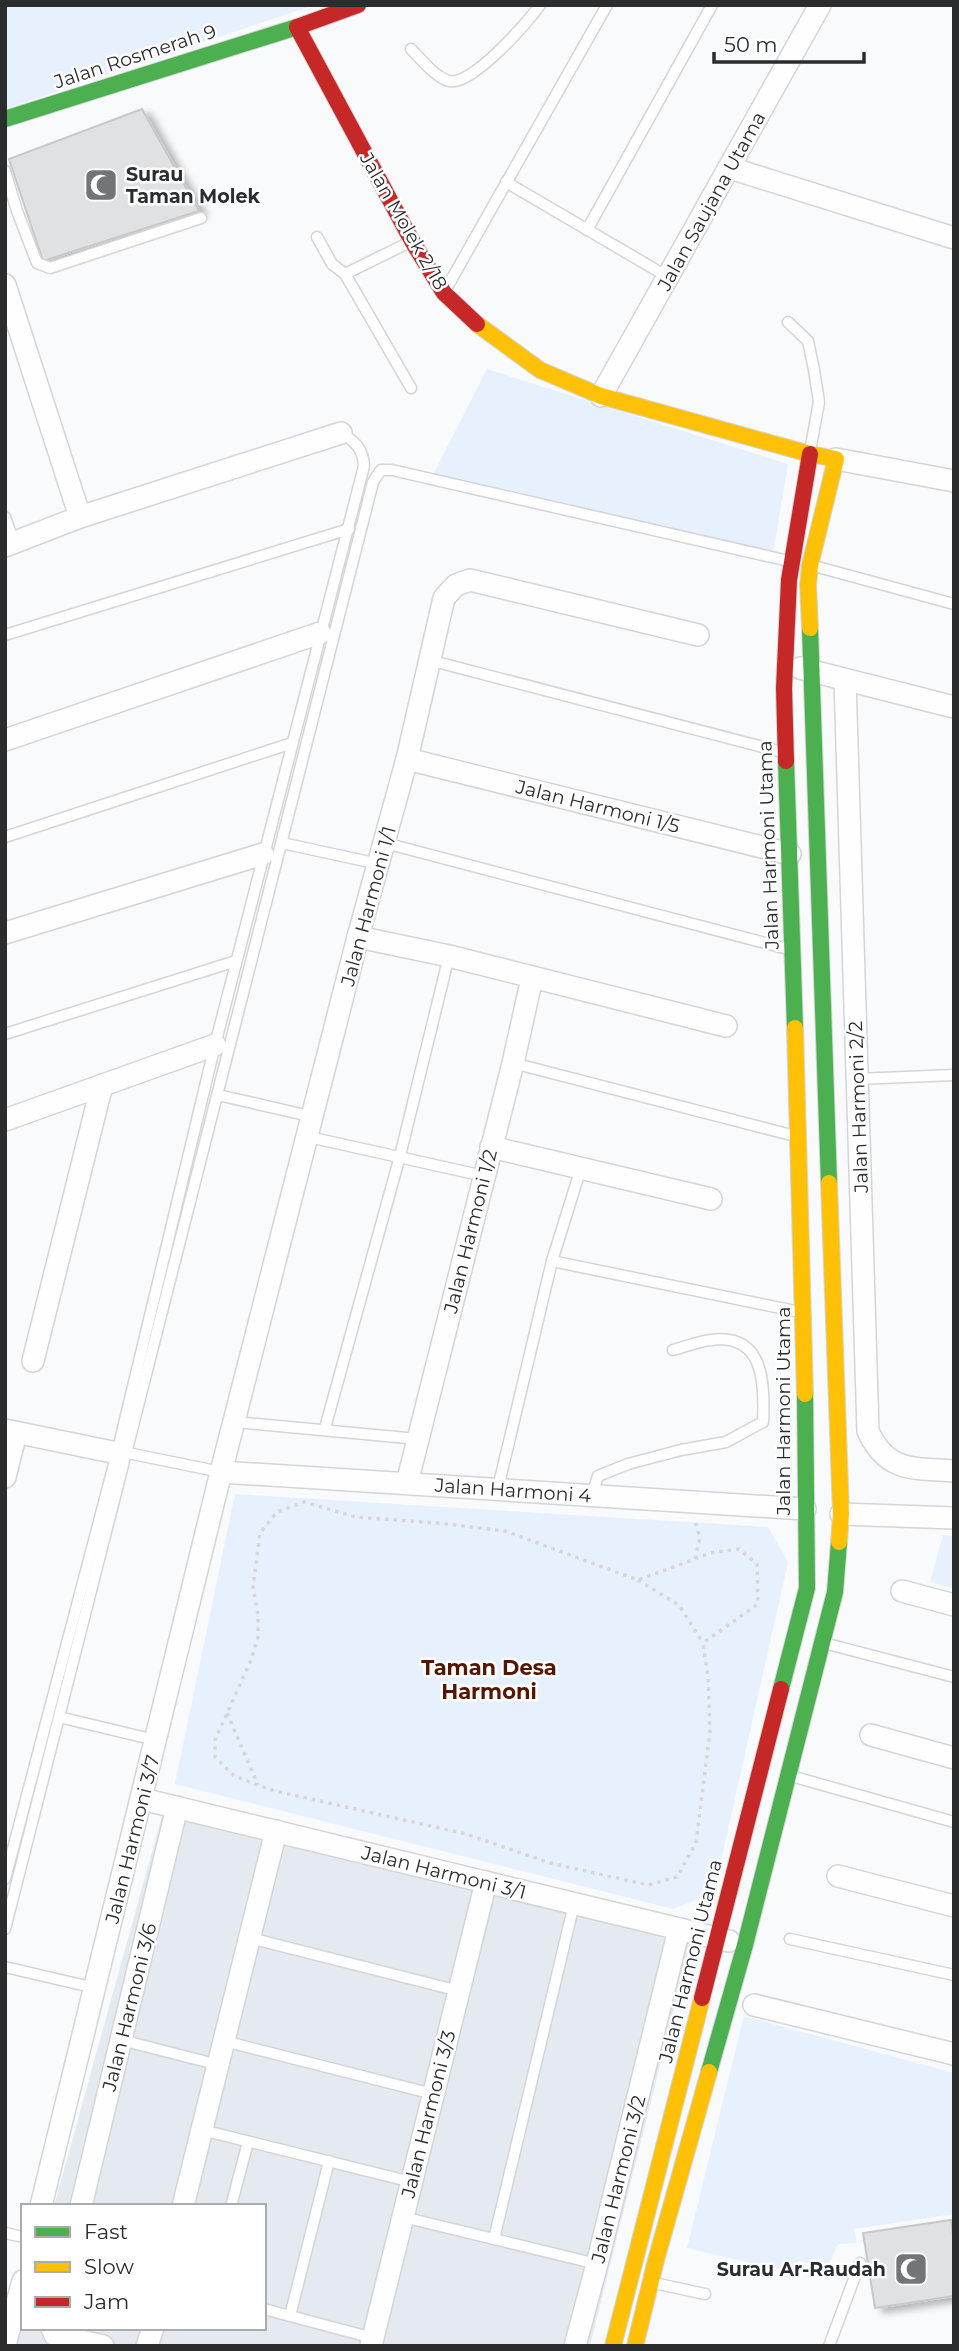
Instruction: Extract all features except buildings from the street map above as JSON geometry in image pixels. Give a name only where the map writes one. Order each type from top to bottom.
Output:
[{"type":"main road","name":"Jalan Rosmerah 9","points":[[5,119],[297,27],[358,5]]},
{"type":"main road","name":"Jalan Molek 2/18","points":[[297,27],[412,241],[444,293],[476,323],[540,370],[601,396],[836,459]]},
{"type":"main road","name":"Jalan Harmoni Utama","points":[[613,2346],[807,1588],[804,1313],[784,665],[791,562],[810,454]]},
{"type":"main road","points":[[635,2346],[745,1945],[835,1592],[841,1514],[810,670],[810,565],[836,459]]},
{"type":"street","name":"Jalan Saujana Utama","points":[[601,396],[820,5]]},
{"type":"street","points":[[730,168],[952,235]]},
{"type":"street","points":[[5,285],[80,517]]},
{"type":"street","points":[[10,545],[80,517],[341,433]]},
{"type":"street","points":[[836,459],[954,481]]},
{"type":"street","name":"Jalan Harmoni 1/1","points":[[221,1472],[312,1127],[358,937],[407,759],[444,598],[456,585],[470,580],[698,635]]},
{"type":"street","points":[[5,740],[320,633]]},
{"type":"street","points":[[784,665],[954,707]]},
{"type":"street","name":"Jalan Harmoni 2/2","points":[[845,680],[868,1431],[874,1445],[884,1457],[897,1465],[954,1471]]},
{"type":"street","name":"Jalan Harmoni 1/5","points":[[407,759],[790,854]]},
{"type":"street","points":[[5,933],[273,848]]},
{"type":"street","points":[[358,937],[449,956],[726,1026]]},
{"type":"street","name":"Jalan Harmoni 1/2","points":[[407,1483],[532,978]]},
{"type":"street","points":[[5,1120],[215,1045]]},
{"type":"street","points":[[33,1361],[102,1085]]},
{"type":"street","points":[[491,1147],[711,1199]]},
{"type":"street","points":[[5,1477],[11,1432],[122,1453]]},
{"type":"street","name":"Jalan Harmoni 4","points":[[221,1472],[805,1509]]},
{"type":"street","name":"Jalan Harmoni 3/7","points":[[41,2204],[221,1472]]},
{"type":"street","points":[[841,1514],[954,1518]]},
{"type":"street","points":[[902,1591],[954,1605]]},
{"type":"street","points":[[871,1735],[954,1758]]},
{"type":"street","name":"Jalan Harmoni 3/1","points":[[142,1799],[745,1945]]},
{"type":"street","name":"Jalan Harmoni 3/6","points":[[81,2204],[177,1807]]},
{"type":"street","points":[[184,2204],[276,1831]]},
{"type":"street","points":[[838,1876],[954,1906]]},
{"type":"street","name":"Jalan Harmoni 3/3","points":[[372,2342],[486,1882]]},
{"type":"street","name":"Jalan Harmoni 3/2","points":[[575,2346],[679,1929]]},
{"type":"street","points":[[754,2005],[954,2054]]},
{"type":"street","points":[[5,2345],[21,2288]]},
{"type":"street","points":[[53,2330],[55,2335],[103,2346]]},
{"type":"lane","points":[[411,49],[443,79],[452,82],[463,80],[531,18],[540,5]]},
{"type":"lane","points":[[444,293],[607,5]]},
{"type":"lane","points":[[587,230],[712,5]]},
{"type":"lane","points":[[5,171],[37,263],[50,268],[201,218]]},
{"type":"lane","points":[[506,182],[668,277]]},
{"type":"lane","points":[[317,237],[332,264],[345,274],[411,388]]},
{"type":"lane","points":[[345,274],[412,241]]},
{"type":"lane","points":[[788,323],[808,341],[814,370],[819,402],[810,454]]},
{"type":"lane","points":[[5,1879],[10,1841],[122,1453],[218,1095],[273,848],[292,743],[364,466],[363,452],[353,440],[341,433]]},
{"type":"lane","points":[[5,1929],[122,1453],[236,961],[273,848],[373,482],[381,470],[392,470],[791,562]]},
{"type":"lane","points":[[5,517],[10,545]]},
{"type":"lane","points":[[5,635],[349,529]]},
{"type":"lane","points":[[810,565],[954,604]]},
{"type":"lane","points":[[429,660],[785,753]]},
{"type":"lane","points":[[5,837],[292,743]]},
{"type":"lane","points":[[385,843],[793,950]]},
{"type":"lane","points":[[273,848],[380,864]]},
{"type":"lane","points":[[325,1428],[400,1156],[449,956]]},
{"type":"lane","points":[[5,1034],[236,961]]},
{"type":"lane","points":[[513,1063],[798,1137]]},
{"type":"lane","points":[[857,1079],[954,1075]]},
{"type":"lane","points":[[218,1095],[400,1156],[484,1175]]},
{"type":"lane","points":[[498,1488],[552,1261],[581,1168]]},
{"type":"lane","points":[[552,1261],[804,1313]]},
{"type":"lane","points":[[592,1495],[598,1476],[628,1464],[726,1442],[763,1422],[765,1390],[758,1358],[738,1342],[712,1339],[673,1350]]},
{"type":"lane","points":[[235,1422],[418,1438]]},
{"type":"lane","points":[[122,1453],[221,1472]]},
{"type":"lane","points":[[822,1643],[954,1677]]},
{"type":"lane","points":[[59,1717],[155,1740]]},
{"type":"lane","points":[[789,1775],[954,1822]]},
{"type":"lane","points":[[494,2239],[574,1904]]},
{"type":"lane","points":[[250,1938],[459,1991]]},
{"type":"lane","points":[[790,1939],[954,1975]]},
{"type":"lane","points":[[5,1967],[95,1988]]},
{"type":"lane","points":[[121,2040],[219,2065]]},
{"type":"lane","points":[[224,2041],[433,2094]]},
{"type":"lane","points":[[202,2130],[412,2182]]},
{"type":"lane","points":[[232,2204],[248,2142]]},
{"type":"lane","points":[[290,2316],[328,2161]]},
{"type":"lane","points":[[403,2217],[597,2264]]},
{"type":"lane","points":[[830,2346],[860,2263]]},
{"type":"lane","points":[[651,2282],[705,2294]]},
{"type":"lane","points":[[266,2310],[372,2342]]},
{"type":"path","points":[[303,1502],[356,1517],[505,1531],[638,1580],[679,1605],[703,1643],[708,1676],[710,1731],[696,1843],[677,1877],[648,1885],[550,1863],[466,1834],[259,1786],[234,1776],[215,1757],[215,1740],[251,1661],[258,1637],[258,1615],[253,1587],[260,1533],[277,1512],[303,1502]]},
{"type":"path","points":[[689,1502],[700,1538],[695,1559]]},
{"type":"path","points":[[638,1580],[710,1553],[739,1549],[757,1564],[758,1604],[703,1643]]},
{"type":"path","points":[[227,1713],[259,1786]]},
{"type":"shaded area","points":[[5,5],[314,5],[5,109]]},
{"type":"shaded area","points":[[487,369],[788,464],[773,553],[433,475]]},
{"type":"shaded area","points":[[235,1494],[768,1527],[788,1562],[714,1892],[673,1909],[175,1784]]},
{"type":"shaded area","points":[[943,1535],[954,1536],[954,1589],[930,1582]]},
{"type":"shaded area","points":[[168,1794],[696,1921],[590,2346],[15,2346],[21,2324],[21,2330],[266,2330],[266,2204],[55,2204]]},
{"type":"shaded area","points":[[744,2016],[954,2073],[954,2214],[854,2229],[857,2243],[838,2244],[828,2267],[798,2261],[793,2273],[687,2248]]},
{"type":"traffic: fast","points":[[5,119],[297,27]]},
{"type":"traffic: fast","points":[[810,628],[829,1183]]},
{"type":"traffic: fast","points":[[786,761],[795,1028]]},
{"type":"traffic: fast","points":[[781,1689],[807,1588],[805,1394]]},
{"type":"traffic: fast","points":[[709,2072],[745,1945],[835,1592],[839,1542]]},
{"type":"traffic: slow","points":[[477,324],[540,370],[601,396],[836,459],[810,565],[810,628]]},
{"type":"traffic: slow","points":[[795,1028],[805,1394]]},
{"type":"traffic: slow","points":[[829,1183],[841,1514],[839,1542]]},
{"type":"traffic: slow","points":[[613,2346],[702,1998]]},
{"type":"traffic: slow","points":[[635,2346],[656,2260],[709,2072]]},
{"type":"traffic: jam","points":[[358,5],[297,27],[412,241],[444,293],[477,324]]},
{"type":"traffic: jam","points":[[786,761],[784,688],[789,580],[810,454]]},
{"type":"traffic: jam","points":[[702,1998],[781,1689]]},
{"type":"place","name":"Surau Taman Molek","points":[[101,185]]},
{"type":"place","name":"Surau Ar-Raudah","points":[[911,2269]]},
{"type":"district","name":"Taman Desa Harmoni","points":[[489,1680]]}]
